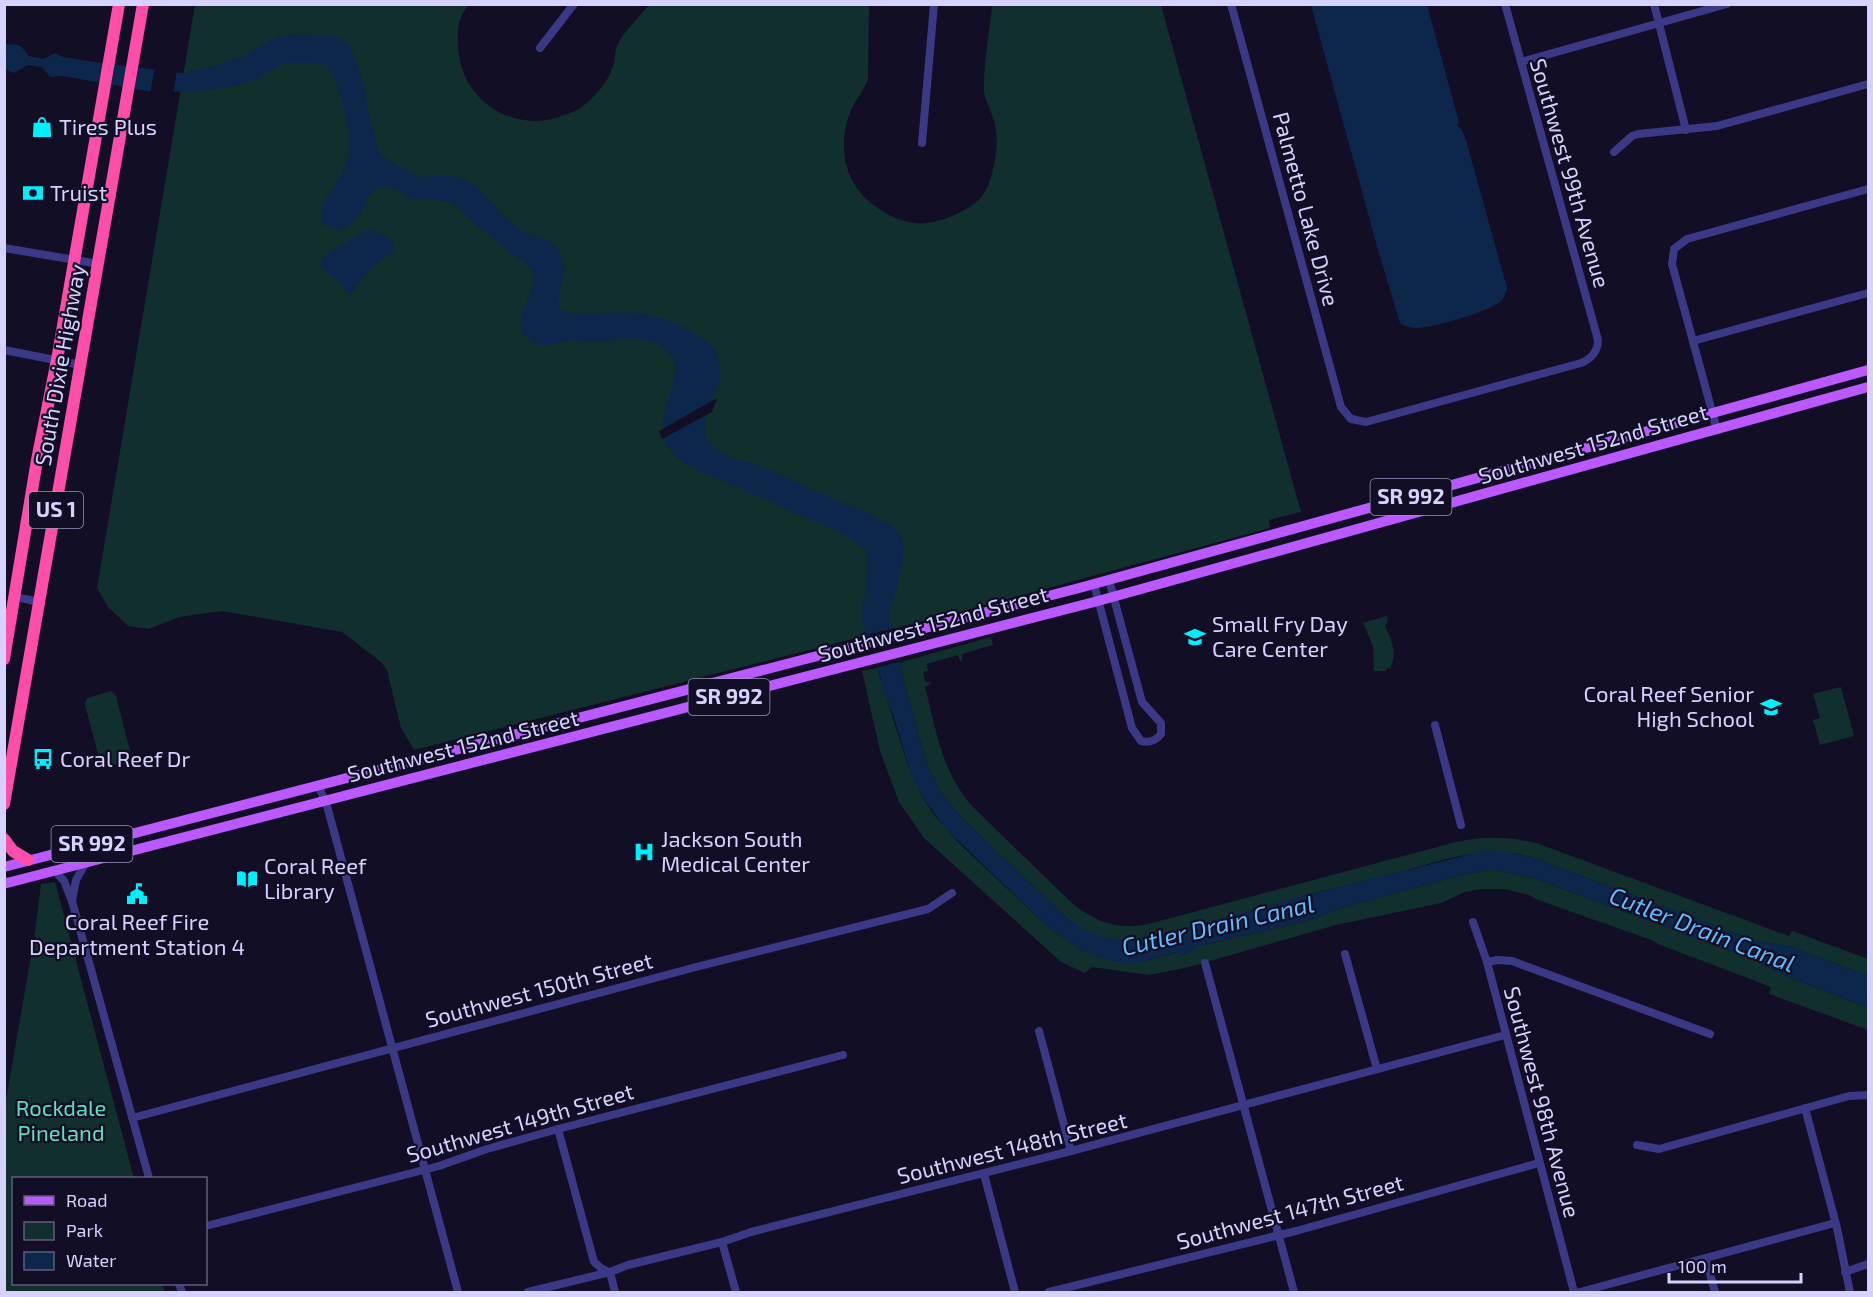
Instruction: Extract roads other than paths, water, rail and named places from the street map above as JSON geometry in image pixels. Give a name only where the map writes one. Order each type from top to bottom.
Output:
[{"type":"highway","name":"South Dixie Highway","points":[[4,659],[37,460],[57,360],[119,4]]},
{"type":"highway","name":"South Dixie Highway","points":[[4,804],[143,4]]},
{"type":"highway","points":[[4,839],[13,851],[28,860]]},
{"type":"main road","name":"Southwest 152nd Street","points":[[4,867],[1094,585],[1869,370]]},
{"type":"main road","name":"Southwest 152nd Street","points":[[4,882],[56,872],[175,839],[326,802],[1098,601],[1869,387]]},
{"type":"main road","points":[[175,839],[175,832],[181,821]]},
{"type":"street","points":[[540,48],[574,4]]},
{"type":"street","points":[[922,143],[934,4]]},
{"type":"street","name":"Palmetto Lake Drive","points":[[1231,4],[1341,407],[1351,419],[1360,422],[1372,421],[1581,363],[1589,359],[1596,350]]},
{"type":"street","name":"Southwest 99th Avenue","points":[[1505,4],[1598,340],[1596,350]]},
{"type":"street","points":[[1654,4],[1686,130]]},
{"type":"street","points":[[1521,62],[1727,4]]},
{"type":"street","points":[[1614,152],[1632,136],[1659,131],[1717,126],[1869,84]]},
{"type":"street","points":[[1717,430],[1672,264],[1673,251],[1677,245],[1687,239],[1869,189]]},
{"type":"street","points":[[4,248],[99,264]]},
{"type":"street","points":[[1693,341],[1869,293]]},
{"type":"street","points":[[4,350],[81,365]]},
{"type":"street","points":[[1094,585],[1132,728],[1141,741],[1150,742],[1161,734],[1161,723],[1142,702],[1109,580]]},
{"type":"street","points":[[15,597],[40,602]]},
{"type":"street","points":[[1435,725],[1461,825]]},
{"type":"street","points":[[318,786],[326,802],[358,928],[393,1047],[458,1293]]},
{"type":"street","points":[[72,901],[76,879],[85,864]]},
{"type":"street","points":[[56,872],[64,881],[72,901],[149,1177]]},
{"type":"street","name":"Southwest 150th Street","points":[[132,1118],[696,967],[928,909],[952,893]]},
{"type":"street","name":"Southwest 98th Avenue","points":[[1473,922],[1487,962],[1574,1293]]},
{"type":"street","points":[[1345,954],[1377,1069]]},
{"type":"street","points":[[1487,962],[1512,961],[1710,1034]]},
{"type":"street","points":[[1205,963],[1294,1293]]},
{"type":"street","points":[[1039,1031],[1071,1151]]},
{"type":"street","name":"Southwest 148th Street","points":[[528,1293],[722,1242],[751,1232],[984,1174],[1505,1035]]},
{"type":"street","name":"Southwest 149th Street","points":[[207,1226],[424,1170],[558,1129],[843,1055]]},
{"type":"street","points":[[1636,1145],[1659,1149],[1849,1096],[1869,1095]]},
{"type":"street","points":[[1805,1108],[1835,1223],[1850,1293]]},
{"type":"street","points":[[558,1129],[594,1262],[610,1272],[615,1293]]},
{"type":"street","name":"Southwest 147th Street","points":[[1049,1293],[1278,1235],[1539,1163]]},
{"type":"street","points":[[984,1174],[1015,1293]]},
{"type":"street","points":[[1580,1293],[1835,1223]]},
{"type":"street","points":[[722,1242],[736,1293]]},
{"type":"street","points":[[1706,1258],[1715,1293]]},
{"type":"street","points":[[1845,1272],[1869,1264]]},
{"type":"water","points":[[1311,5],[1427,5],[1459,122],[1457,126],[1461,128],[1466,140],[1507,288],[1501,301],[1472,315],[1432,326],[1414,328],[1400,323]]},
{"type":"water","name":"Cutler Drain Canal","points":[[278,36],[332,36],[347,42],[360,72],[377,145],[384,157],[418,176],[450,176],[471,183],[486,195],[513,224],[527,233],[548,241],[558,249],[564,263],[559,309],[574,313],[623,313],[651,316],[680,325],[706,341],[717,353],[721,366],[706,421],[706,433],[716,449],[868,513],[896,530],[903,541],[902,566],[890,608],[890,621],[901,658],[900,667],[927,764],[941,792],[961,817],[1077,925],[1095,934],[1114,939],[1145,939],[1483,851],[1509,852],[1534,858],[1753,940],[1791,947],[1868,976],[1868,1008],[1779,973],[1756,960],[1533,878],[1489,870],[1462,875],[1341,908],[1307,921],[1199,946],[1189,953],[1180,955],[1177,952],[1141,962],[1125,963],[1083,951],[1048,927],[944,827],[921,795],[912,777],[893,714],[881,686],[881,677],[874,663],[862,617],[864,614],[861,607],[864,600],[868,559],[863,548],[848,536],[689,466],[672,452],[664,437],[663,422],[675,379],[675,365],[669,353],[661,346],[641,340],[587,342],[573,340],[540,345],[529,340],[523,333],[521,325],[533,280],[531,269],[449,203],[439,200],[418,200],[385,186],[371,194],[361,213],[348,226],[333,229],[322,223],[325,201],[342,173],[349,148],[343,104],[327,65],[285,63],[256,79],[236,86],[196,92],[146,91],[63,76],[50,77],[42,67],[28,65],[14,73],[5,69],[5,44],[14,44],[29,56],[43,59],[55,53],[63,57],[95,62],[183,73],[246,55]]},
{"type":"water","points":[[369,229],[375,230],[394,242],[394,251],[369,270],[350,296],[337,280],[322,268],[321,261],[328,253]]},
{"type":"place","name":"Tires Plus","points":[[42,127]]},
{"type":"place","name":"Truist","points":[[33,193]]},
{"type":"place","name":"Small Fry Day Care Center","points":[[1195,637]]},
{"type":"place","name":"Coral Reef Senior High School","points":[[1771,707]]},
{"type":"place","name":"Coral Reef Dr","points":[[43,759]]},
{"type":"place","name":"Jackson South Medical Center","points":[[644,852]]},
{"type":"place","name":"Coral Reef Library","points":[[247,879]]},
{"type":"place","name":"Coral Reef Fire Department Station 4","points":[[137,894]]},
{"type":"park label","name":"Rockdale Pineland","points":[[61,1120]]}]
